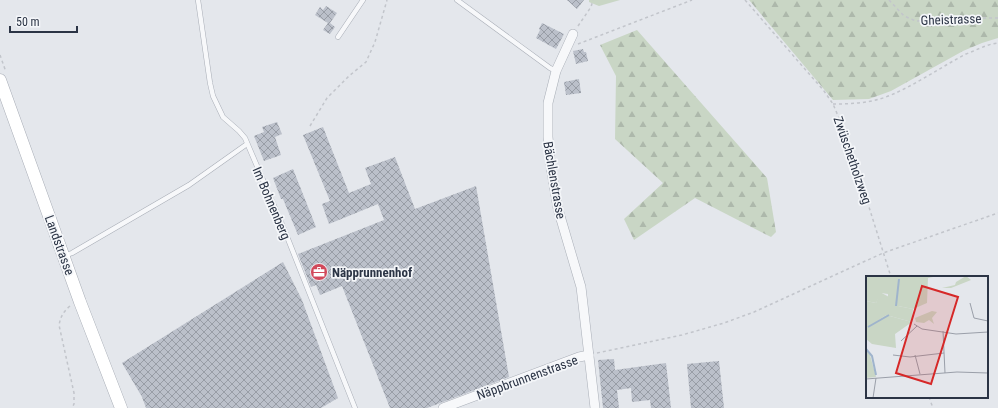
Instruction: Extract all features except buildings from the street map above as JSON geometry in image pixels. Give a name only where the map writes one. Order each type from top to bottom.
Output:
[{"type":"main road","name":"Landstrasse","points":[[0,80],[80,302],[122,408]]},
{"type":"street","name":"Bächlenstrasse","points":[[571,39],[556,71],[548,103],[548,137],[551,168],[558,209],[580,287],[595,408]]},
{"type":"street","name":"Näppbrunnenstrasse","points":[[443,408],[579,357],[589,355]]},
{"type":"lane","name":"Im Bohnenberg","points":[[198,0],[210,83],[214,96],[223,117],[239,131],[247,144],[284,229],[355,408]]},
{"type":"lane","points":[[338,37],[364,0]]},
{"type":"lane","points":[[457,0],[556,71]]},
{"type":"lane","points":[[64,256],[72,253],[188,185],[247,144]]},
{"type":"path","points":[[310,126],[327,98],[349,76],[366,62],[375,42],[387,0]]},
{"type":"path","points":[[592,0],[590,7],[571,39],[576,45],[692,0]]},
{"type":"path","name":"Zwüschetholzweg","points":[[745,0],[824,91],[833,104],[847,137],[891,276]]},
{"type":"path","name":"Gheistrasse","points":[[889,0],[904,16],[916,21],[927,22],[998,18]]},
{"type":"path","points":[[833,104],[863,103],[890,96],[959,58],[987,45],[998,43]]},
{"type":"path","points":[[589,355],[682,336],[724,323],[754,312],[883,253],[998,212]]},
{"type":"path","points":[[72,408],[74,404],[74,393],[59,325],[64,310],[71,305],[80,302]]},
{"type":"path","points":[[929,398],[933,408]]},
{"type":"green space","points":[[589,0],[620,0],[599,6],[589,2]]},
{"type":"green space","points":[[749,0],[998,0],[998,38],[963,51],[891,91],[869,99],[833,100]]},
{"type":"green space","points":[[637,30],[767,178],[776,232],[771,237],[695,198],[634,240],[624,219],[663,183],[615,139],[616,76],[600,45]]},
{"type":"place","name":"Näpprunnenhof","points":[[319,272]]}]
